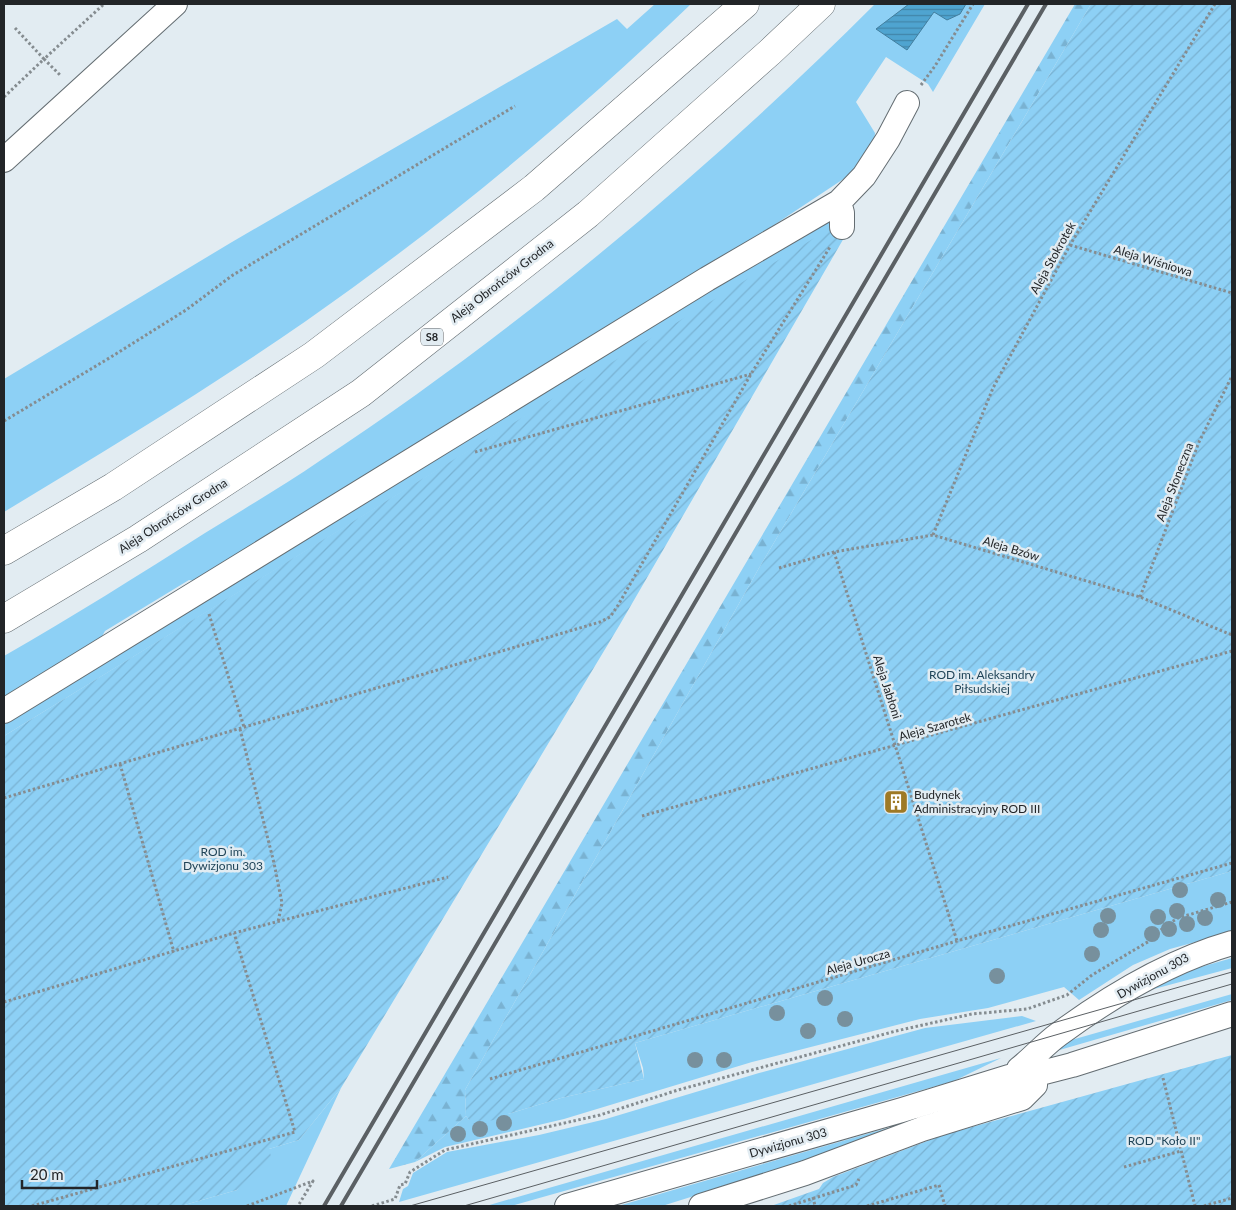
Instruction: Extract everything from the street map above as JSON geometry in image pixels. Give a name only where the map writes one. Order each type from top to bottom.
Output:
[{"type":"highway","points":[[4,551],[113,487],[314,356],[534,188],[744,4]]},
{"type":"highway","name":"Aleja Obrońców Grodna","points":[[4,619],[138,539],[361,393],[588,214],[770,52],[821,4]]},
{"type":"street","points":[[4,160],[175,4]]},
{"type":"street","points":[[4,711],[708,279],[839,202],[864,176],[888,139],[907,103]]},
{"type":"street","points":[[839,202],[842,213],[842,228]]},
{"type":"street","name":"Dywizjonu 303","points":[[1033,1066],[1058,1035],[1149,976],[1198,953],[1232,943]]},
{"type":"street","name":"Dywizjonu 303","points":[[567,1206],[902,1110],[1009,1076],[1033,1066],[1072,1065],[1232,1014]]},
{"type":"street","points":[[701,1206],[805,1173],[922,1129],[1022,1098],[1034,1085],[1033,1066]]},
{"type":"path","points":[[4,97],[104,4]]},
{"type":"path","points":[[907,103],[935,66],[974,4]]},
{"type":"path","name":"Aleja Stokrotek","points":[[933,535],[993,388],[1070,245],[1215,4]]},
{"type":"path","points":[[15,28],[77,92]]},
{"type":"path","points":[[4,421],[128,347],[186,310],[233,275],[515,106]]},
{"type":"path","points":[[4,798],[591,625],[610,617],[751,374],[842,228]]},
{"type":"path","name":"Aleja Wiśniowa","points":[[1070,245],[1232,293]]},
{"type":"path","points":[[472,452],[751,374]]},
{"type":"path","name":"Aleja Słoneczna","points":[[1140,597],[1199,442],[1232,376]]},
{"type":"path","name":"Aleja Bzów","points":[[779,568],[834,552],[933,535],[1140,597],[1232,635]]},
{"type":"path","name":"Aleja Jabłoni","points":[[834,552],[957,941]]},
{"type":"path","points":[[217,609],[209,614],[244,727]]},
{"type":"path","name":"Aleja Szarotek","points":[[642,816],[897,747],[1232,651]]},
{"type":"path","points":[[240,729],[274,863],[282,903],[278,922]]},
{"type":"path","points":[[120,764],[174,952]]},
{"type":"path","name":"Aleja Urocza","points":[[490,1080],[957,941],[1232,863]]},
{"type":"path","points":[[4,1002],[234,933],[448,877]]},
{"type":"path","points":[[372,1206],[395,1200],[400,1186],[405,1184],[410,1172],[446,1150],[600,1115],[678,1090],[896,1031],[972,1014],[1027,1009],[1068,995],[1092,975],[1151,940],[1165,926],[1178,918],[1232,902]]},
{"type":"path","points":[[32,1206],[295,1132],[234,933]]},
{"type":"path","points":[[1163,1078],[1195,1206]]},
{"type":"path","points":[[1124,1167],[1181,1151]]},
{"type":"path","points":[[247,1206],[313,1181],[298,1206]]},
{"type":"path","points":[[867,1206],[939,1185],[945,1206]]},
{"type":"path","points":[[1204,1206],[1232,1198]]},
{"type":"path","points":[[789,1206],[813,1199]]},
{"type":"green space","points":[[655,4],[691,4],[553,129],[456,209],[357,285],[232,371],[4,512],[4,379],[232,242],[617,19],[627,29]]},
{"type":"green space","points":[[875,4],[909,4],[907,6],[934,12],[960,14],[966,4],[985,4],[933,92],[928,84],[886,57],[856,102],[875,133],[874,144],[851,174],[735,251],[195,581],[189,580],[105,631],[100,640],[4,702],[4,656],[105,596],[292,479],[395,410],[467,357],[609,246],[678,188],[745,128]]},
{"type":"green space","points":[[1075,4],[1091,4],[759,568],[465,1090],[466,1116],[415,1162],[389,1169]]},
{"type":"green space","name":"ROD im. Aleksandry Piłsudskiej","points":[[1091,4],[1232,4],[1232,871],[635,1043],[644,1079],[561,1098],[508,1114],[508,1117],[479,1123],[469,1120],[466,1116],[465,1090],[759,568]]},
{"type":"green space","points":[[830,218],[834,227],[4,736],[4,721]]},
{"type":"green space","name":"ROD im. Dywizjonu 303","points":[[837,224],[848,231],[619,626],[341,1088],[299,1140],[269,1149],[272,1160],[237,1190],[181,1206],[4,1206],[4,736]]},
{"type":"green space","points":[[1232,871],[1232,932],[1170,949],[1133,965],[1079,1000],[1064,987],[988,1008],[920,1019],[752,1062],[564,1119],[445,1147],[415,1162],[466,1116],[469,1120],[508,1117],[508,1114],[561,1098],[644,1079],[643,1068],[635,1043]]},
{"type":"green space","points":[[1232,958],[1232,968],[1128,996],[1180,973]]},
{"type":"green space","points":[[1232,994],[1232,1000],[1056,1051],[1054,1045]]},
{"type":"green space","points":[[1022,1016],[1036,1021],[399,1202],[403,1189],[408,1186],[413,1173],[447,1152],[539,1135],[606,1119],[759,1073],[925,1028]]},
{"type":"green space","name":"ROD \"Koło II\"","points":[[1232,1055],[1232,1206],[771,1206],[819,1189],[823,1183],[833,1177],[943,1135]]},
{"type":"green space","points":[[1001,1058],[954,1081],[511,1206],[486,1206]]},
{"type":"green space","points":[[341,1088],[286,1206],[181,1206],[237,1190],[269,1149],[299,1140]]},
{"type":"green space","points":[[898,1125],[799,1163],[662,1206],[618,1206]]},
{"type":"shaded area","points":[[909,4],[966,4],[960,14],[947,20],[934,12],[907,50],[876,29]]},
{"type":"tram line","points":[[410,1206],[1232,972]]},
{"type":"tram line","points":[[464,1206],[1232,984]]},
{"type":"railway","points":[[324,1206],[1028,4]]},
{"type":"railway","points":[[341,1206],[1046,4]]},
{"type":"place","name":"Budynek Administracyjny ROD III","points":[[896,802]]}]
